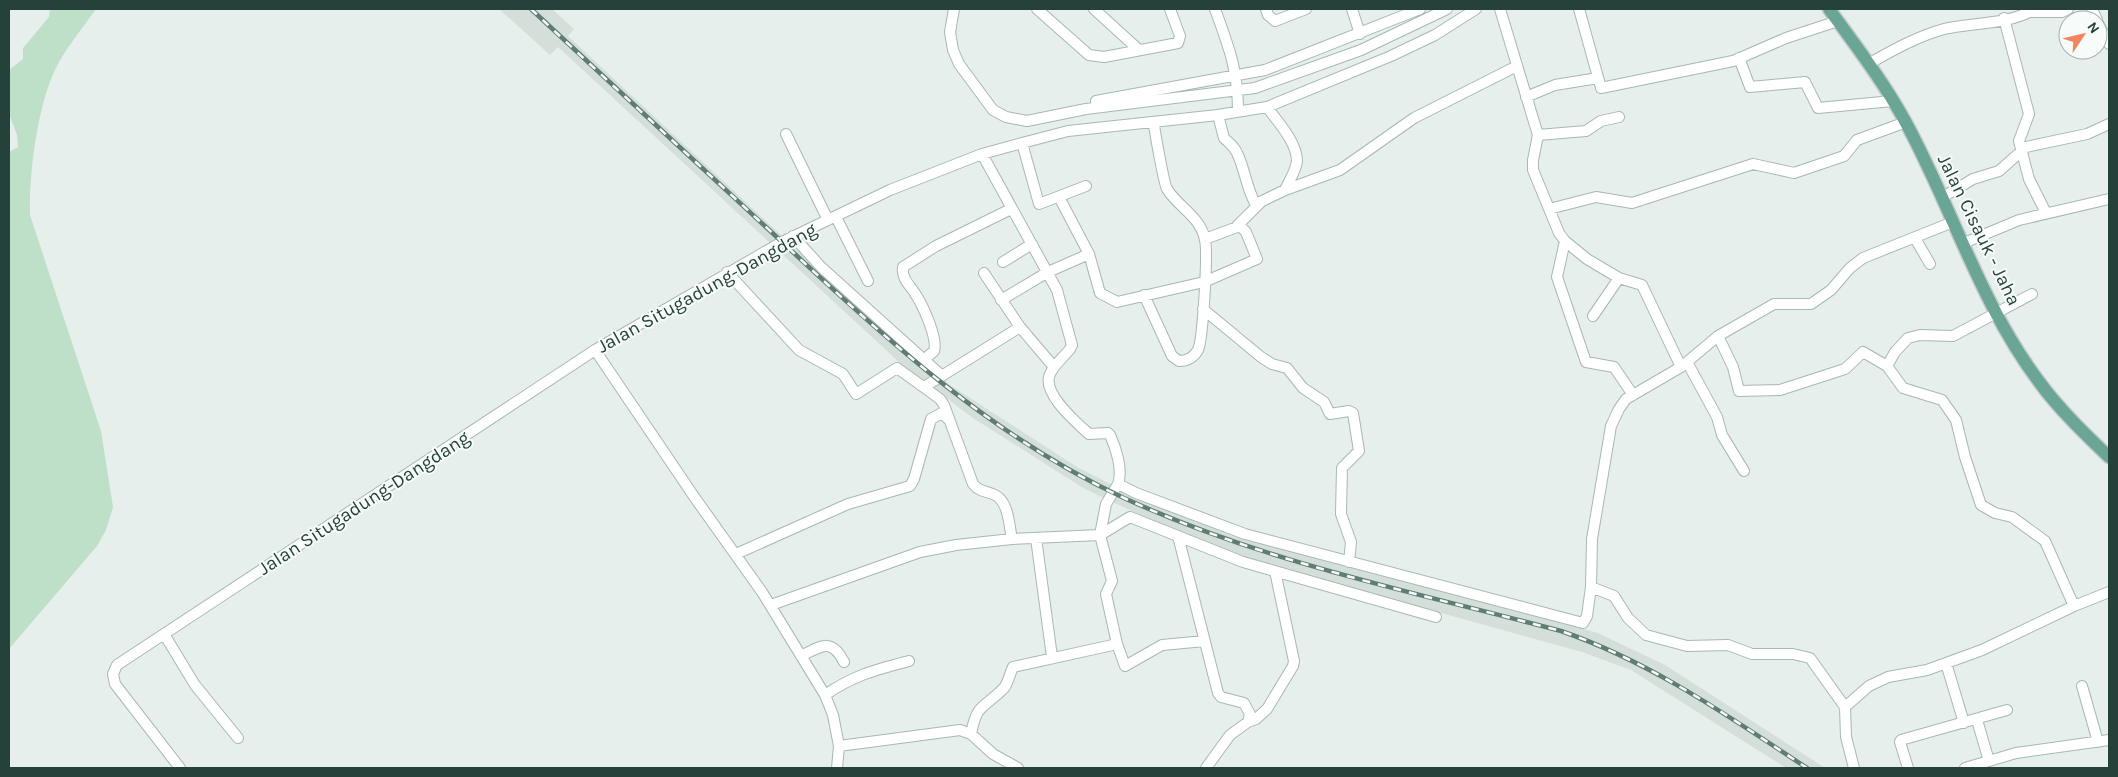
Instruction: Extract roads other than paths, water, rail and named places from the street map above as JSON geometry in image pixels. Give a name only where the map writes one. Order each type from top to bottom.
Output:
[{"type":"main road","name":"Jalan Cisauk - Jaha","points":[[1829,9],[1870,63],[1906,122],[1997,313],[2040,383],[2109,457]]},
{"type":"street","points":[[954,9],[950,32],[953,50],[959,64],[993,110],[1006,117],[1027,121],[1086,109],[1238,92],[1267,85],[1361,50],[1447,9]]},
{"type":"street","points":[[1037,9],[1089,55],[1104,57],[1178,43],[1180,36],[1170,9]]},
{"type":"street","points":[[1094,9],[1139,50]]},
{"type":"street","points":[[1160,9],[1174,21]]},
{"type":"street","points":[[1215,9],[1237,76],[1238,112]]},
{"type":"street","points":[[1266,9],[1268,16],[1275,21],[1306,9]]},
{"type":"street","points":[[1352,9],[1360,34]]},
{"type":"street","points":[[1096,101],[1265,70],[1420,9]]},
{"type":"street","points":[[1500,9],[1538,135],[1533,170],[1558,233],[1587,259],[1619,278],[1642,285],[1684,364],[1717,417],[1722,435],[1744,471]]},
{"type":"street","points":[[1579,9],[1601,88],[1739,58],[1786,38],[1838,21]]},
{"type":"street","points":[[1870,63],[1911,39],[1945,29],[2004,18],[2032,10],[2062,12],[2068,9]]},
{"type":"street","name":"Jalan Situgadung-Dangdang","points":[[180,768],[115,684],[113,674],[117,665],[122,660],[309,540],[595,350],[727,272],[793,236],[890,190],[982,154],[1068,131],[1154,123],[1267,107],[1391,56],[1435,34],[1472,10]]},
{"type":"street","points":[[2004,18],[2029,114],[2019,141],[2029,179],[2046,213]]},
{"type":"street","points":[[1739,58],[1750,87],[1805,82],[1818,108],[1893,101]]},
{"type":"street","points":[[1218,115],[1224,138],[1237,153],[1256,204],[1285,190],[1340,170],[1414,118],[1517,66]]},
{"type":"street","points":[[1526,97],[1554,85],[1598,78]]},
{"type":"street","points":[[1267,107],[1284,130],[1297,160],[1295,171],[1285,190]]},
{"type":"street","points":[[1538,135],[1586,131],[1601,121],[1619,117]]},
{"type":"street","points":[[1549,209],[1596,198],[1632,203],[1753,164],[1794,173],[1844,156],[1857,140],[1906,122]]},
{"type":"street","points":[[1144,295],[1172,356],[1180,361],[1188,360],[1199,347],[1203,309],[1205,239],[1198,224],[1166,187],[1159,142],[1154,134],[1154,123]]},
{"type":"street","points":[[1943,197],[1973,179],[1999,170],[2021,150],[2031,146],[2087,134],[2109,124]]},
{"type":"street","points":[[786,134],[868,281]]},
{"type":"street","points":[[1022,143],[1038,204],[1086,186]]},
{"type":"street","points":[[982,154],[1057,290],[1072,344],[1049,375],[1049,382],[1067,415],[1089,434],[1108,433],[1110,435],[1117,458],[1120,478],[1106,504],[1100,535],[1112,581],[1106,594],[1117,644],[1125,666],[1162,645],[1205,641]]},
{"type":"street","points":[[1059,197],[1089,254],[1100,293],[1117,302],[1204,282],[1257,259],[1246,232],[1237,226]]},
{"type":"street","points":[[1964,243],[1990,230],[2046,213],[2106,200]]},
{"type":"street","points":[[1205,239],[1237,226],[1261,202]]},
{"type":"street","points":[[924,359],[935,348],[934,338],[919,300],[905,278],[903,267],[936,246],[1011,209]]},
{"type":"street","points":[[1118,484],[1136,493],[1244,534],[1584,623],[1587,616],[1591,586],[1592,539],[1612,426],[1619,410],[1633,396],[1684,364],[1718,336],[1774,304],[1811,304],[1831,290],[1856,262],[1954,222]]},
{"type":"street","points":[[793,236],[821,267],[942,376]]},
{"type":"street","points":[[1915,238],[1930,264]]},
{"type":"street","points":[[1565,241],[1557,277],[1586,362],[1614,367],[1633,396]]},
{"type":"street","points":[[1002,262],[1032,244]]},
{"type":"street","points":[[1001,300],[1048,272],[1089,254]]},
{"type":"street","points":[[727,272],[799,350],[843,374],[856,394],[897,368],[943,402],[975,487],[995,495],[1004,506],[1012,539]]},
{"type":"street","points":[[984,273],[1020,327],[1054,367]]},
{"type":"street","points":[[1593,316],[1619,278]]},
{"type":"street","points":[[1887,366],[1895,352],[1908,338],[1920,335],[1953,336],[2032,294]]},
{"type":"street","points":[[1203,309],[1261,357],[1272,364],[1287,368],[1303,388],[1324,402],[1330,414],[1349,411],[1352,413],[1359,450],[1342,468],[1341,514],[1351,542],[1349,562]]},
{"type":"street","points":[[924,387],[1020,327]]},
{"type":"street","points":[[1718,336],[1733,366],[1738,391],[1780,390],[1845,369],[1863,352],[1887,366],[1903,388],[1942,400],[1956,420],[1965,457],[1981,505],[1995,513],[2012,517],[2045,541],[2074,606]]},
{"type":"street","points":[[595,350],[771,606],[825,696],[834,715],[839,746],[837,768]]},
{"type":"street","points":[[736,554],[848,504],[910,486],[914,479],[931,420],[942,413],[950,421]]},
{"type":"street","points":[[771,606],[902,557],[947,546],[1012,539],[1100,535],[1130,517],[1243,562],[1436,617]]},
{"type":"street","points":[[1178,536],[1218,693],[1221,697],[1244,703],[1250,714],[1248,722]]},
{"type":"street","points":[[1036,538],[1052,657]]},
{"type":"street","points":[[1206,768],[1225,740],[1248,722],[1256,719],[1267,709],[1294,661],[1275,571]]},
{"type":"street","points":[[1591,586],[1614,596],[1628,618],[1646,635],[1686,646],[1728,645],[1752,654],[1793,654],[1810,658],[1845,707],[1846,737],[1854,768]]},
{"type":"street","points":[[1845,707],[1869,686],[1888,677],[1927,670],[1946,663],[1990,646],[2074,606],[2109,592]]},
{"type":"street","points":[[164,634],[195,685],[238,738]]},
{"type":"street","points":[[972,734],[974,717],[979,710],[1005,688],[1013,667],[1117,644]]},
{"type":"street","points":[[801,656],[833,646],[838,649],[844,662]]},
{"type":"street","points":[[825,696],[845,682],[863,674],[909,661]]},
{"type":"street","points":[[1946,663],[1964,723]]},
{"type":"street","points":[[2082,686],[2098,742]]},
{"type":"street","points":[[1908,768],[1901,740],[2007,710]]},
{"type":"street","points":[[1977,720],[1990,761]]},
{"type":"street","points":[[839,746],[960,730],[972,734],[993,754],[1018,768]]},
{"type":"street","points":[[1965,768],[2016,753],[2109,740]]},
{"type":"railway","points":[[531,9],[819,277],[900,349],[942,383],[1030,446],[1124,498],[1230,540],[1340,574],[1561,631],[1594,644],[1658,674],[1718,710],[1807,768]]}]
